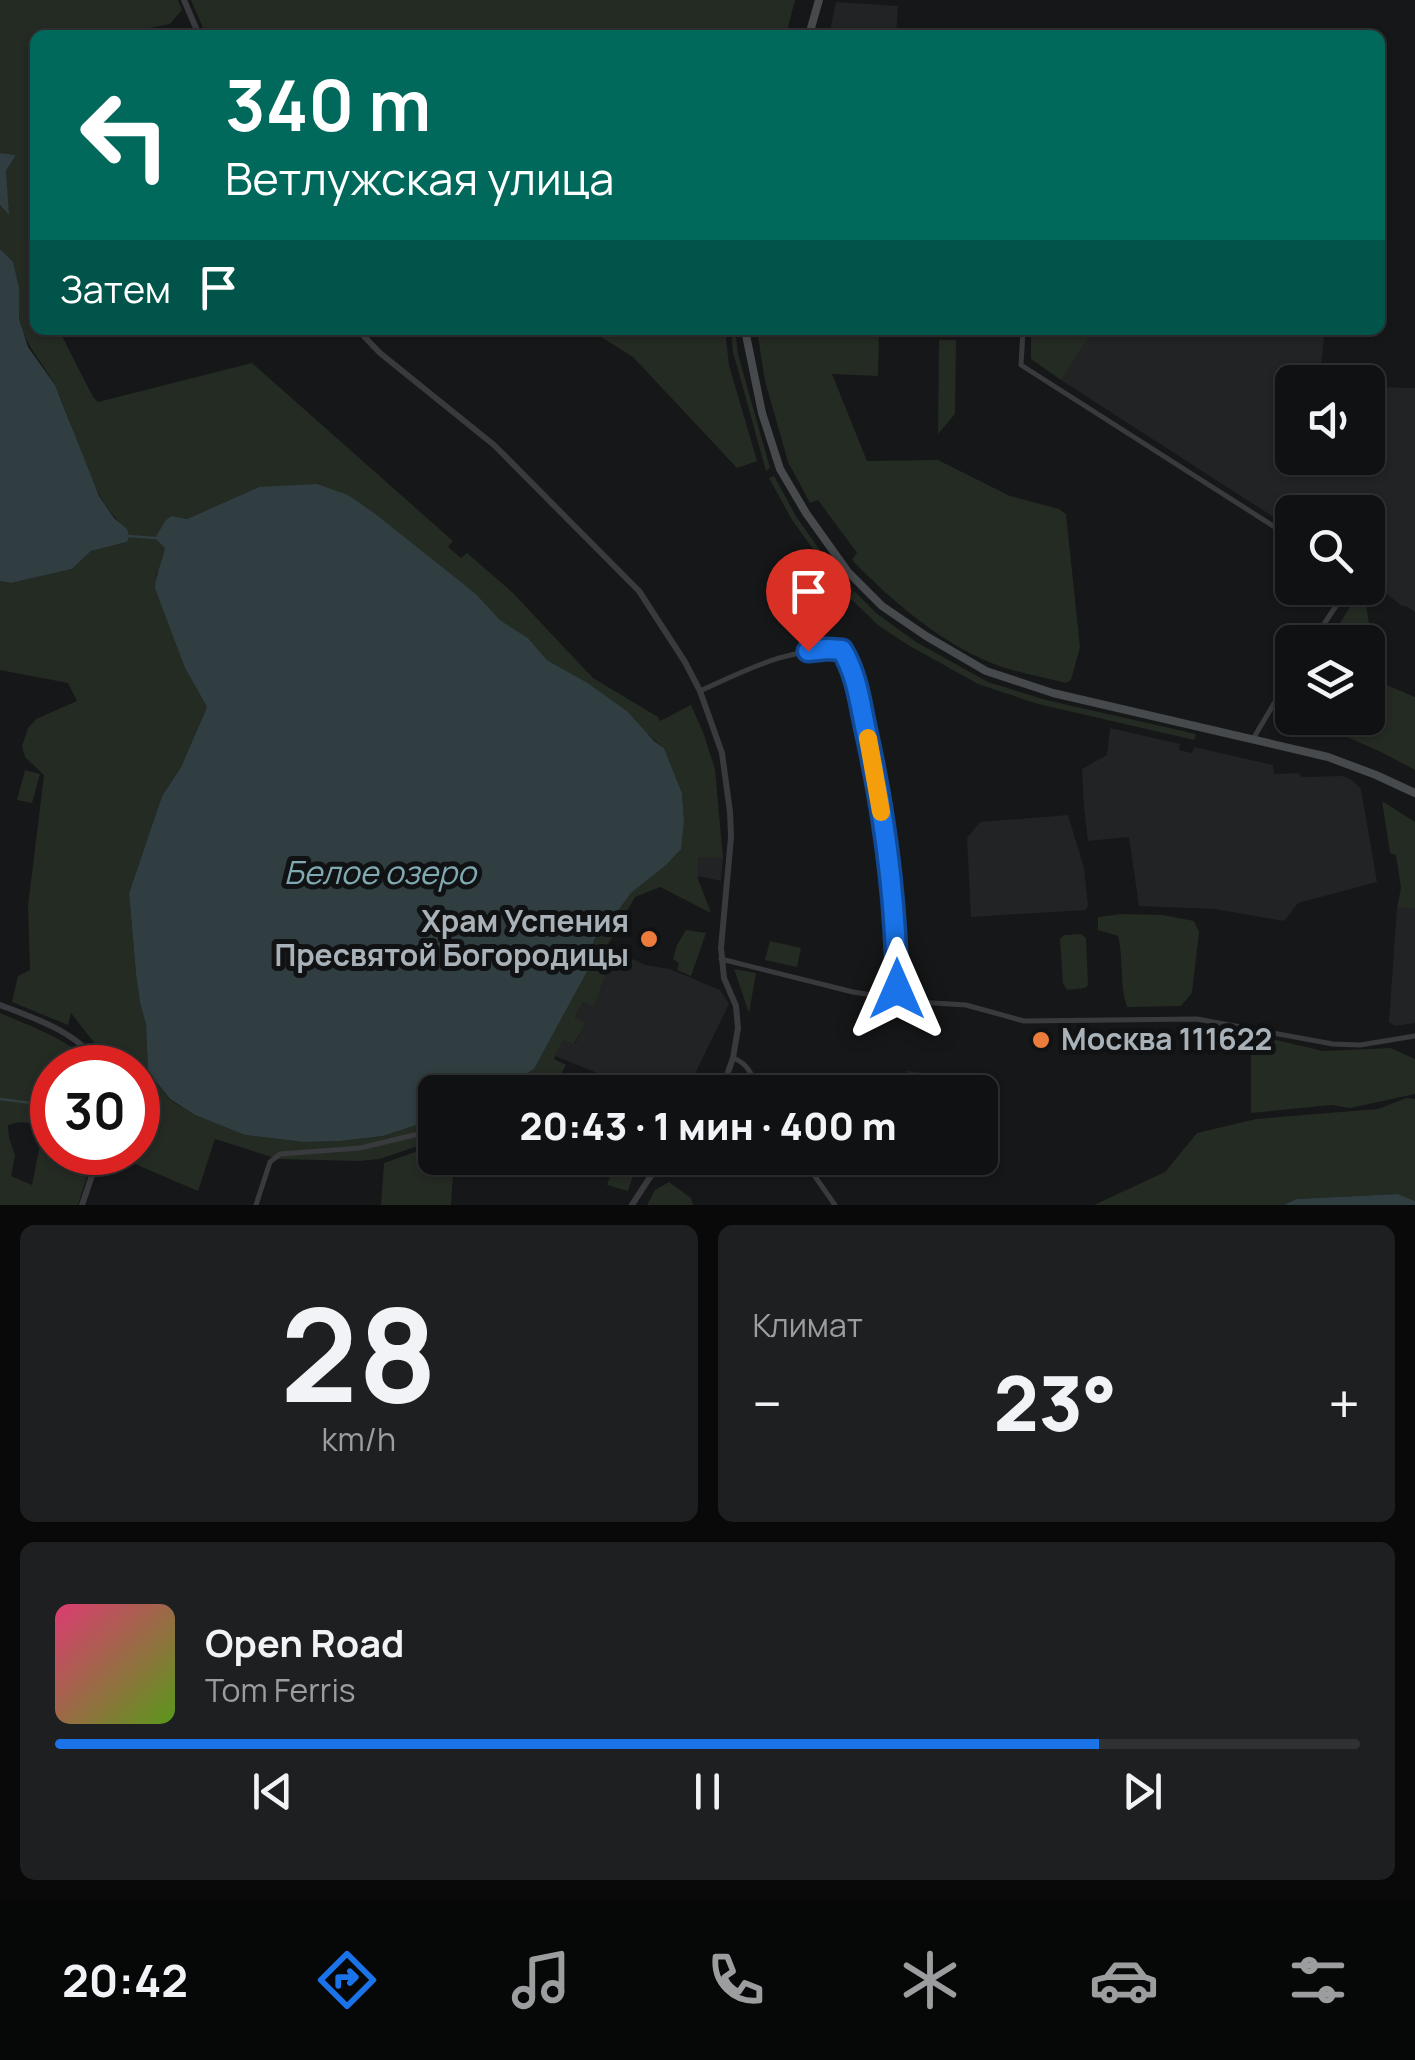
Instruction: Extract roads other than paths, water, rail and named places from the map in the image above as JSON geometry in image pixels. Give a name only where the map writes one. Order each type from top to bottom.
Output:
[{"type":"main road","points":[[810,30],[819,0]]},
{"type":"main road","points":[[746,335],[762,412],[780,468],[848,572],[882,606],[986,671],[1066,696],[1328,757],[1376,775],[1415,796]]},
{"type":"street","points":[[184,0],[197,30]]},
{"type":"street","points":[[363,335],[494,446],[626,578],[685,662],[700,691],[722,753],[730,812],[721,958],[738,1014],[728,1075]]},
{"type":"street","points":[[1022,335],[1022,365],[1275,527]]},
{"type":"street","points":[[700,691],[770,660],[808,651],[842,650],[853,669],[889,858],[897,999]]},
{"type":"street","points":[[1253,738],[1275,702]]},
{"type":"street","points":[[721,958],[853,992],[966,1004],[1024,1020],[1197,1019],[1333,1044],[1415,1036]]},
{"type":"street","points":[[0,1005],[44,1023],[82,1045]]},
{"type":"street","points":[[733,1058],[742,1061],[752,1075]]},
{"type":"street","points":[[256,1205],[270,1162],[280,1154],[360,1148],[418,1134]]},
{"type":"street","points":[[82,1205],[92,1175]]},
{"type":"street","points":[[632,1205],[653,1175]]},
{"type":"street","points":[[814,1175],[836,1205]]},
{"type":"water","points":[[0,153],[16,155],[6,171],[9,215],[0,205]]},
{"type":"water","points":[[0,249],[13,262],[19,288],[19,319],[28,347],[55,385],[99,496],[129,536],[127,542],[91,551],[72,569],[11,583],[0,581]]},
{"type":"water","name":"Белое озеро","points":[[317,484],[348,495],[374,513],[476,594],[500,620],[528,638],[547,660],[628,712],[664,748],[682,793],[681,849],[631,893],[594,940],[589,968],[534,1069],[525,1075],[418,1075],[418,1125],[383,1136],[304,1142],[245,1135],[195,1115],[170,1099],[160,1087],[160,1045],[147,1045],[129,893],[162,796],[181,767],[207,707],[185,668],[155,588],[165,548],[155,538],[172,516],[187,519],[259,487]]},
{"type":"water","points":[[1398,1194],[1415,1201],[1415,1205],[1284,1205],[1296,1199]]},
{"type":"waterway","points":[[128,536],[155,538]]},
{"type":"waterway","points":[[0,1099],[30,1103]]},
{"type":"place","name":"Храм Успения Пресвятой Богородицы","points":[[649,939]]},
{"type":"place","name":"Москва 111622","points":[[1041,1040]]}]
